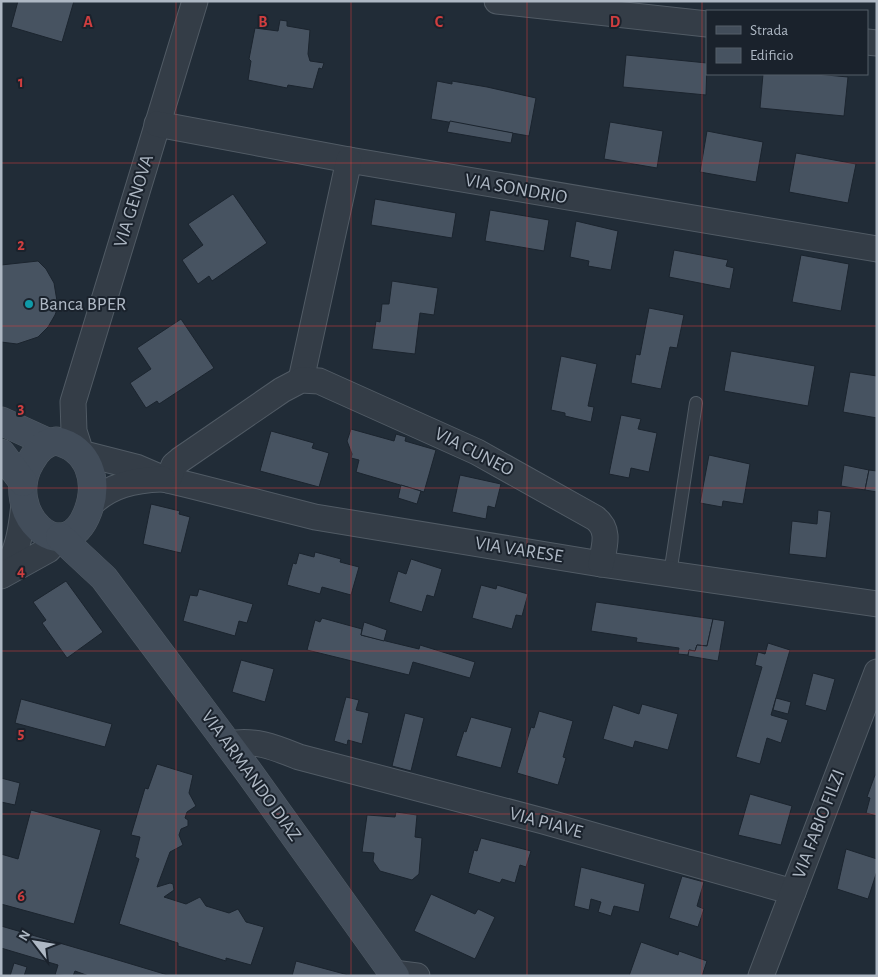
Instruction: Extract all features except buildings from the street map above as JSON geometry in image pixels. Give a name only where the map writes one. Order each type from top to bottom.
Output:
[{"type":"street","name":"VIA GENOVA","points":[[47,442],[73,402],[195,1]]},
{"type":"street","points":[[497,1],[706,24]]},
{"type":"street","name":"VIA SONDRIO","points":[[157,124],[349,160],[877,249]]},
{"type":"street","points":[[166,479],[180,460],[282,390],[301,380],[349,160]]},
{"type":"street","name":"VIA CUNEO","points":[[301,380],[310,379],[327,384],[477,452],[595,518],[604,527],[606,533],[601,564]]},
{"type":"street","name":"VIA GENOVA","points":[[73,402],[74,431],[81,453]]},
{"type":"street","points":[[1,421],[47,442],[66,443],[81,453]]},
{"type":"street","points":[[2,575],[16,550],[28,465],[47,442]]},
{"type":"street","name":"VIA ARMANDO DIAZ","points":[[1,453],[24,493],[30,521],[52,536],[60,537],[104,578],[402,975]]},
{"type":"street","name":"VIA VARESE","points":[[81,453],[136,466],[166,479],[315,517],[601,564],[877,604]]},
{"type":"street","name":"VIA ARMANDO DIAZ","points":[[81,453],[90,469],[92,492],[87,512],[94,556],[104,578]]},
{"type":"street","name":"VIA VARESE","points":[[87,512],[110,489],[122,484],[146,479],[166,479]]},
{"type":"street","points":[[2,575],[48,550],[60,537],[74,532],[87,512]]},
{"type":"street","name":"VIA FABIO FILZI","points":[[761,976],[877,672]]},
{"type":"street","name":"VIA PIAVE","points":[[228,744],[244,741],[260,743],[298,757],[543,821],[792,892]]},
{"type":"street","name":"VIA PIAVE","points":[[248,772],[274,759],[298,757]]},
{"type":"lane","points":[[670,574],[696,403]]},
{"type":"place","name":"Banca BPER","points":[[29,304]]}]
